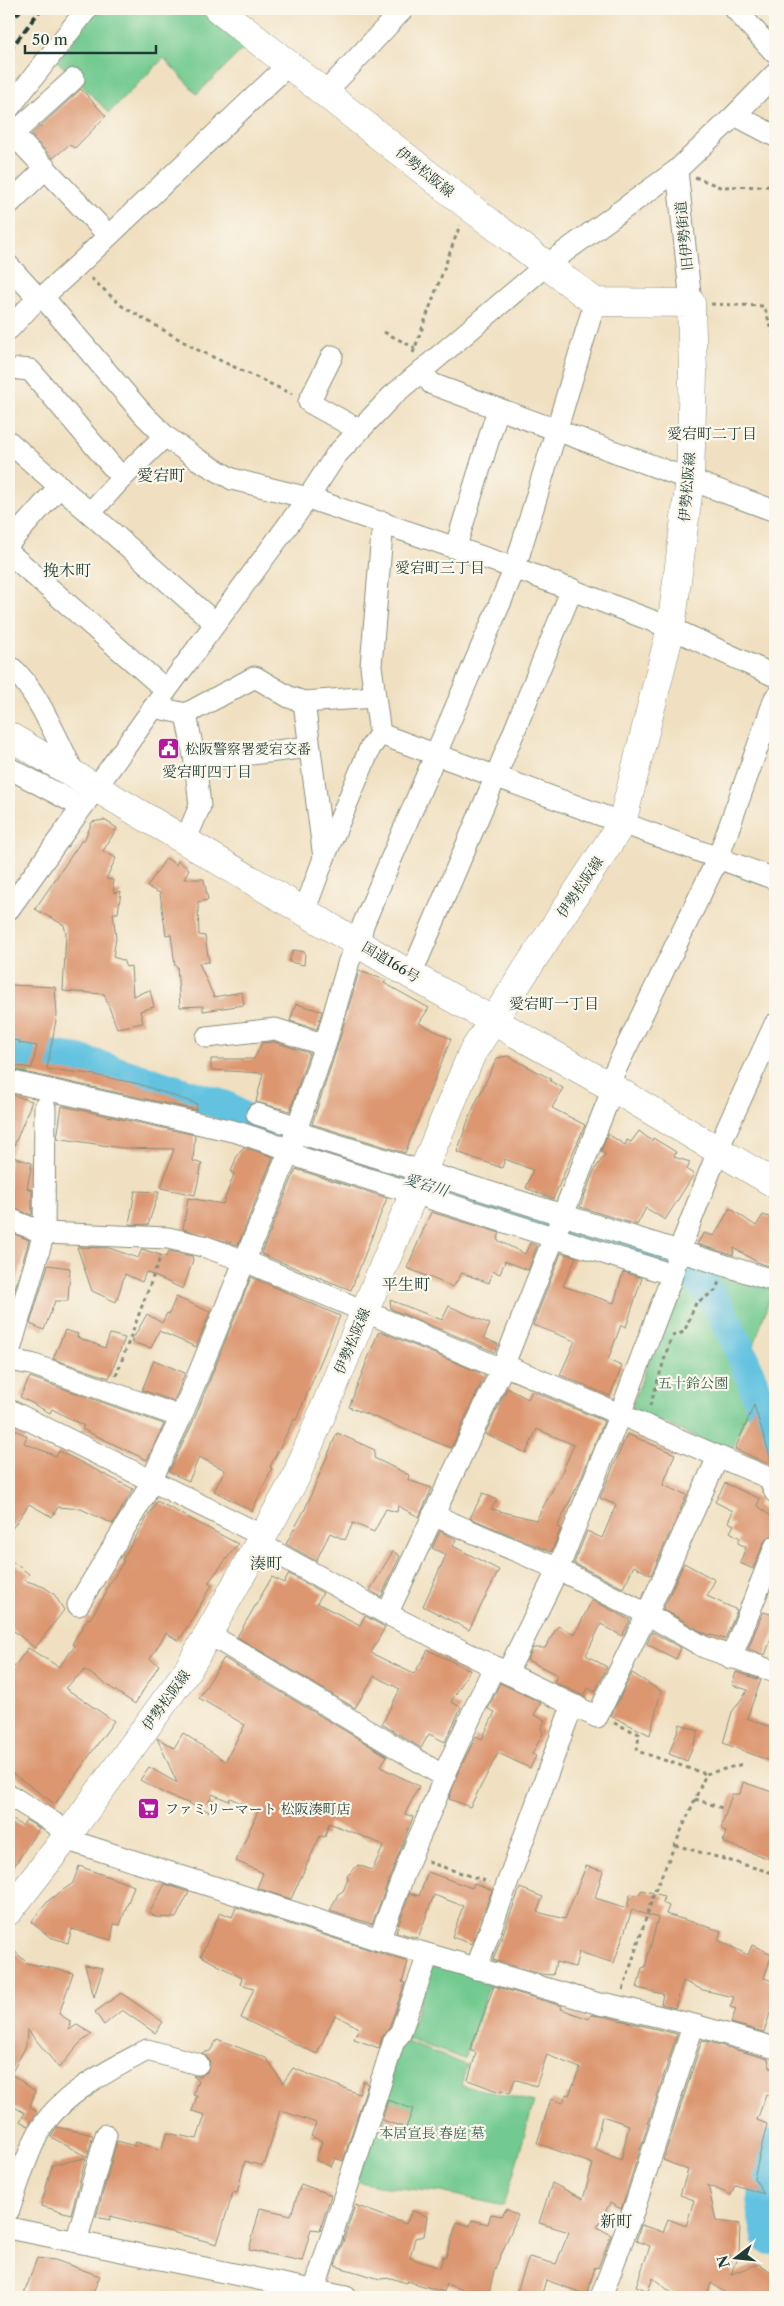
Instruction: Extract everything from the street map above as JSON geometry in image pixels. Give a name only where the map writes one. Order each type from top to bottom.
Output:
[{"type":"main road","name":"伊勢松阪線","points":[[218,9],[288,65],[326,92],[467,206],[595,302]]},
{"type":"main road","points":[[595,302],[691,303]]},
{"type":"main road","name":"伊勢松阪線","points":[[9,1911],[65,1839],[189,1668],[262,1540],[295,1479],[472,1053],[622,823],[672,628],[690,479],[693,374],[691,303]]},
{"type":"main road","name":"国道166号","points":[[9,736],[76,782],[185,841],[411,975],[610,1087],[775,1184]]},
{"type":"street","points":[[9,108],[87,9]]},
{"type":"street","points":[[326,92],[403,9]]},
{"type":"street","points":[[735,9],[775,53]]},
{"type":"street","points":[[9,329],[40,297],[78,265],[288,65]]},
{"type":"street","points":[[9,909],[76,782],[160,699],[308,498],[336,455],[392,396],[545,266],[677,170],[736,115],[775,74]]},
{"type":"street","points":[[74,79],[11,132],[108,235]]},
{"type":"street","points":[[736,115],[775,136]]},
{"type":"street","points":[[9,204],[46,168]]},
{"type":"street","name":"旧伊勢街道","points":[[677,170],[691,303]]},
{"type":"street","points":[[9,266],[40,297],[142,413],[165,436],[197,459],[232,479],[308,498],[456,546],[672,628],[775,676]]},
{"type":"street","points":[[78,1605],[112,1552],[153,1480],[181,1417],[294,1139],[325,1045],[349,960],[359,943],[363,925],[515,568],[595,302]]},
{"type":"street","points":[[332,356],[309,402],[359,430]]},
{"type":"street","points":[[12,369],[30,370],[122,478]]},
{"type":"street","points":[[421,371],[432,384],[775,511]]},
{"type":"street","points":[[456,546],[498,409]]},
{"type":"street","points":[[90,513],[165,436]]},
{"type":"street","points":[[9,442],[215,623]]},
{"type":"street","points":[[9,543],[60,486]]},
{"type":"street","points":[[304,912],[324,858],[370,748],[380,734],[371,666],[383,522]]},
{"type":"street","points":[[9,553],[160,699],[186,714],[195,761],[200,806],[185,841]]},
{"type":"street","points":[[411,975],[496,776],[572,589]]},
{"type":"street","points":[[9,666],[19,674],[38,704],[76,782]]},
{"type":"street","points":[[186,714],[255,677],[289,697],[304,702],[374,697]]},
{"type":"street","points":[[387,1614],[503,1367],[610,1087],[718,858],[775,698]]},
{"type":"street","points":[[304,702],[324,858]]},
{"type":"street","points":[[380,734],[775,879]]},
{"type":"street","points":[[195,761],[309,747]]},
{"type":"street","points":[[9,768],[76,782]]},
{"type":"street","points":[[443,1776],[500,1670],[558,1569],[620,1414],[670,1282],[675,1260],[718,1150],[775,1024]]},
{"type":"street","points":[[207,1037],[275,1029],[325,1045]]},
{"type":"street","points":[[9,1081],[237,1132],[279,1146],[294,1139]]},
{"type":"street","points":[[9,1353],[44,1233],[45,1107]]},
{"type":"street","points":[[257,1114],[294,1139],[302,1158],[562,1214],[675,1260]]},
{"type":"street","points":[[419,1182],[554,1236],[775,1281]]},
{"type":"street","points":[[9,1219],[44,1233],[168,1238],[203,1246],[245,1261],[620,1414],[770,1478],[775,1492]]},
{"type":"street","points":[[9,1360],[31,1364],[110,1390],[181,1417]]},
{"type":"street","points":[[9,1410],[153,1480],[262,1540],[387,1614],[597,1717],[647,1614],[718,1457]]},
{"type":"street","points":[[433,1515],[558,1569],[647,1614],[704,1646],[731,1658],[775,1672]]},
{"type":"street","points":[[731,1658],[775,1546]]},
{"type":"street","points":[[209,1634],[446,1777],[411,1856],[379,1940]]},
{"type":"street","points":[[476,1970],[504,1887],[568,1717],[576,1706]]},
{"type":"street","points":[[9,1794],[57,1824],[65,1839],[476,1970],[602,2006],[607,2004],[698,2026],[775,2048]]},
{"type":"street","points":[[314,2292],[394,2041],[400,2034],[428,1955]]},
{"type":"street","points":[[602,2297],[634,2208],[692,2026]]},
{"type":"street","points":[[9,2210],[38,2133],[62,2103],[90,2081],[146,2050],[198,2064]]},
{"type":"street","points":[[76,2242],[106,2135]]},
{"type":"street","points":[[9,2228],[341,2297]]},
{"type":"path","points":[[677,170],[720,187],[775,186]]},
{"type":"path","points":[[421,371],[409,363],[467,206]]},
{"type":"path","points":[[78,265],[122,306],[198,350],[309,402]]},
{"type":"path","points":[[691,303],[764,306],[772,333],[775,333]]},
{"type":"path","points":[[384,332],[415,348]]},
{"type":"path","points":[[110,1390],[168,1238]]},
{"type":"path","points":[[665,1334],[672,1336],[684,1332],[696,1303],[716,1291]]},
{"type":"path","points":[[658,1411],[650,1406],[672,1336]]},
{"type":"path","points":[[597,1717],[639,1734],[637,1751],[706,1774],[743,1764]]},
{"type":"path","points":[[618,2008],[654,1893],[706,1774]]},
{"type":"path","points":[[695,1799],[725,1809]]},
{"type":"path","points":[[675,1845],[773,1873]]},
{"type":"path","points":[[411,1856],[504,1887]]},
{"type":"green space","points":[[98,9],[196,9],[246,46],[197,94],[164,58],[109,113],[57,61]]},
{"type":"green space","points":[[9,1055],[31,1059],[27,1080],[9,1076]]},
{"type":"green space","name":"五十鈴公園","points":[[685,1261],[773,1289],[742,1381],[749,1409],[731,1452],[631,1409]]},
{"type":"green space","points":[[438,1964],[491,1981],[464,2059],[407,2039],[431,1968]]},
{"type":"green space","name":"本居宣長 春庭 墓","points":[[401,2040],[467,2065],[461,2085],[534,2102],[504,2206],[441,2192],[377,2186],[356,2181]]},
{"type":"building","points":[[81,89],[106,116],[75,148],[69,145],[53,158],[31,135]]},
{"type":"building","points":[[104,820],[117,828],[103,851],[116,858],[106,879],[113,880],[114,893],[121,891],[118,913],[113,913],[116,938],[113,957],[123,960],[126,967],[131,966],[133,996],[150,990],[154,1007],[140,1011],[143,1023],[117,1028],[104,994],[63,991],[66,934],[64,925],[35,909],[82,840],[84,841],[92,822]]},
{"type":"building","points":[[166,858],[176,865],[178,861],[189,869],[184,879],[204,879],[208,900],[198,902],[199,935],[205,936],[209,962],[199,963],[214,997],[242,992],[244,1005],[203,1011],[203,1006],[180,1007],[177,966],[175,966],[171,934],[166,935],[160,893],[147,887]]},
{"type":"building","points":[[293,950],[305,952],[304,965],[289,962]]},
{"type":"building","points":[[359,971],[386,980],[384,983],[429,1008],[419,1023],[451,1039],[405,1153],[312,1124],[337,1048]]},
{"type":"building","points":[[9,985],[55,987],[57,1015],[47,1069],[90,1074],[139,1084],[197,1104],[196,1110],[15,1070],[16,1066],[32,1068],[37,1046],[19,1043],[20,1041],[12,1040],[12,1037],[9,1037]]},
{"type":"building","points":[[296,1004],[322,1011],[317,1029],[290,1021]]},
{"type":"building","points":[[274,1042],[309,1053],[290,1111],[256,1102],[263,1073],[211,1070],[211,1059],[254,1059],[262,1043]]},
{"type":"building","points":[[508,1056],[551,1079],[550,1081],[563,1088],[552,1108],[585,1125],[553,1199],[526,1188],[533,1170],[505,1159],[502,1168],[457,1152],[470,1115],[497,1058]]},
{"type":"building","points":[[9,1094],[32,1101],[10,1156],[32,1163],[27,1188],[32,1190],[32,1215],[9,1207]]},
{"type":"building","points":[[62,1106],[195,1135],[193,1161],[202,1164],[195,1195],[161,1188],[174,1149],[121,1148],[57,1138]]},
{"type":"building","points":[[639,1131],[652,1141],[653,1138],[676,1152],[674,1157],[690,1162],[687,1170],[694,1174],[665,1220],[646,1208],[637,1225],[580,1207],[594,1171],[605,1154],[601,1151],[608,1134],[625,1145],[627,1140],[631,1142]]},
{"type":"building","points":[[244,1147],[273,1157],[238,1245],[183,1229],[188,1198],[223,1204],[234,1174],[231,1172],[238,1153]]},
{"type":"building","points":[[296,1169],[387,1198],[351,1290],[261,1254]]},
{"type":"building","points":[[135,1191],[159,1192],[148,1225],[129,1224]]},
{"type":"building","points":[[730,1208],[756,1226],[763,1215],[775,1219],[775,1256],[769,1266],[757,1262],[734,1248],[733,1255],[697,1244],[704,1233],[714,1236]]},
{"type":"building","points":[[431,1212],[500,1233],[497,1240],[525,1254],[530,1243],[537,1246],[528,1270],[505,1261],[500,1274],[493,1271],[489,1283],[462,1273],[453,1287],[407,1268]]},
{"type":"building","points":[[9,1232],[29,1240],[9,1309]]},
{"type":"building","points":[[77,1247],[109,1248],[138,1258],[142,1249],[166,1257],[169,1251],[192,1256],[193,1260],[183,1289],[146,1272],[142,1282],[125,1274],[116,1302],[92,1291]]},
{"type":"building","points":[[561,1253],[576,1257],[563,1286],[614,1303],[623,1272],[642,1278],[626,1327],[621,1325],[608,1360],[622,1366],[610,1396],[560,1375],[575,1341],[533,1325]]},
{"type":"building","points":[[48,1265],[70,1268],[68,1301],[55,1301],[44,1330],[30,1324]]},
{"type":"building","points":[[251,1277],[340,1316],[296,1420],[294,1419],[270,1467],[272,1468],[252,1511],[214,1491],[225,1470],[199,1457],[189,1481],[169,1472],[193,1422]]},
{"type":"building","points":[[176,1297],[210,1312],[196,1347],[159,1331],[151,1348],[131,1342],[147,1314],[162,1323],[167,1313],[169,1314]]},
{"type":"building","points":[[390,1300],[442,1320],[449,1306],[490,1324],[484,1338],[498,1344],[495,1352],[391,1309]]},
{"type":"building","points":[[65,1330],[78,1334],[77,1337],[105,1348],[110,1334],[125,1338],[109,1378],[53,1359]]},
{"type":"building","points":[[382,1332],[485,1375],[451,1448],[349,1407],[378,1333]]},
{"type":"building","points":[[154,1360],[185,1373],[174,1401],[142,1390]]},
{"type":"building","points":[[30,1377],[164,1424],[147,1460],[82,1429],[84,1426],[52,1409],[50,1413],[20,1397]]},
{"type":"building","points":[[507,1388],[528,1399],[532,1391],[604,1421],[579,1483],[557,1527],[561,1528],[551,1552],[470,1518],[483,1493],[497,1500],[491,1509],[536,1520],[574,1445],[537,1429],[526,1453],[485,1434]]},
{"type":"building","points":[[754,1405],[773,1466],[735,1449]]},
{"type":"building","points":[[9,1427],[27,1436],[24,1443],[56,1456],[59,1451],[133,1489],[113,1524],[81,1509],[58,1507],[52,1517],[29,1504],[9,1533]]},
{"type":"building","points":[[337,1433],[375,1450],[374,1458],[409,1475],[408,1480],[432,1488],[419,1517],[398,1506],[397,1512],[386,1509],[374,1532],[353,1523],[345,1540],[330,1533],[316,1561],[286,1544],[305,1509]]},
{"type":"building","points":[[627,1434],[675,1454],[663,1485],[687,1495],[651,1575],[634,1566],[623,1588],[574,1563],[587,1531],[602,1538],[616,1505],[600,1498]]},
{"type":"building","points":[[725,1483],[760,1499],[757,1505],[775,1520],[775,1535],[768,1537],[764,1542],[753,1569],[740,1563],[746,1547],[738,1543],[740,1538],[730,1532],[734,1525],[728,1522],[733,1511],[715,1502]]},
{"type":"building","points":[[157,1501],[238,1544],[208,1583],[212,1585],[179,1641],[166,1633],[150,1659],[159,1665],[135,1704],[85,1670],[65,1688],[114,1721],[55,1804],[9,1771],[9,1663],[14,1667],[28,1648],[59,1667],[75,1646],[72,1644],[107,1592],[105,1591],[124,1561],[122,1560]]},
{"type":"building","points":[[440,1531],[456,1539],[453,1546],[499,1570],[469,1630],[423,1606],[446,1555],[432,1548]]},
{"type":"building","points":[[393,1551],[400,1556],[381,1597],[370,1590]]},
{"type":"building","points":[[9,1559],[29,1574],[24,1580],[44,1587],[54,1594],[64,1610],[35,1648],[9,1627]]},
{"type":"building","points":[[684,1563],[715,1580],[707,1596],[737,1610],[725,1639],[704,1633],[663,1609]]},
{"type":"building","points":[[289,1574],[323,1593],[317,1603],[360,1625],[365,1616],[385,1627],[371,1653],[414,1674],[428,1650],[470,1670],[451,1702],[461,1707],[445,1742],[429,1734],[421,1748],[382,1724],[400,1689],[374,1676],[355,1708],[237,1637],[272,1577],[284,1583]]},
{"type":"building","points":[[592,1600],[630,1620],[622,1636],[601,1624],[586,1655],[607,1667],[595,1692],[588,1688],[584,1696],[554,1682],[558,1675],[527,1660],[533,1648],[545,1648],[558,1626],[575,1634]]},
{"type":"building","points":[[763,1612],[775,1615],[775,1629],[765,1655],[748,1649]]},
{"type":"building","points":[[652,1632],[681,1648],[676,1659],[647,1644]]},
{"type":"building","points":[[224,1658],[387,1756],[380,1767],[419,1786],[405,1814],[413,1817],[372,1924],[330,1911],[338,1894],[343,1891],[348,1879],[347,1876],[358,1865],[372,1870],[384,1845],[329,1823],[325,1837],[320,1836],[291,1899],[257,1888],[263,1873],[236,1861],[258,1811],[230,1798],[229,1801],[212,1794],[209,1802],[214,1805],[210,1812],[165,1794],[140,1780],[149,1767],[177,1783],[157,1738],[174,1748],[183,1733],[225,1761],[245,1725],[199,1698]]},
{"type":"building","points":[[736,1672],[761,1680],[747,1718],[775,1729],[775,1763],[723,1743],[732,1712],[748,1690],[732,1685]]},
{"type":"building","points":[[632,1673],[661,1691],[650,1735],[611,1716]]},
{"type":"building","points":[[500,1683],[541,1703],[534,1715],[545,1720],[541,1728],[543,1733],[532,1754],[536,1756],[530,1768],[498,1753],[470,1807],[449,1799],[457,1775],[476,1736],[482,1739],[495,1712],[488,1709]]},
{"type":"building","points":[[680,1724],[699,1731],[687,1761],[669,1754]]},
{"type":"building","points":[[743,1782],[775,1793],[775,1861],[723,1842],[726,1832],[721,1828],[732,1794],[740,1794]]},
{"type":"building","points":[[9,1817],[22,1826],[26,1820],[39,1828],[9,1874]]},
{"type":"building","points":[[79,1866],[134,1886],[120,1925],[114,1924],[111,1940],[72,1929],[68,1943],[50,1937],[31,1922],[49,1900],[73,1883]]},
{"type":"building","points":[[586,1866],[603,1871],[595,1898],[627,1908],[630,1894],[638,1895],[642,1890],[664,1896],[663,1903],[669,1906],[666,1914],[721,1931],[718,1940],[748,1955],[752,1945],[772,1954],[764,1978],[775,1982],[775,1998],[764,2032],[731,2023],[736,2009],[730,2007],[734,1997],[703,1990],[683,1981],[675,2008],[661,2004],[663,1994],[637,1988],[642,1968],[645,1967],[658,1918],[632,1910],[614,1963],[579,1952],[575,1967],[556,1962],[553,1975],[541,1974],[493,1960],[520,1888],[543,1897],[537,1912],[565,1919]]},
{"type":"building","points":[[428,1872],[472,1888],[474,1883],[492,1890],[472,1944],[452,1937],[463,1906],[434,1895],[418,1938],[396,1932],[410,1893],[419,1896]]},
{"type":"building","points":[[165,1884],[189,1892],[176,1918],[155,1917],[150,1912]]},
{"type":"building","points":[[236,1907],[408,1962],[402,1982],[405,1983],[389,2028],[382,2037],[379,2048],[354,2039],[359,2028],[335,2015],[317,2054],[241,2018],[254,1988],[240,1984],[242,1978],[201,1956],[220,1912],[232,1917]]},
{"type":"building","points":[[9,1946],[27,1963],[73,1973],[59,2014],[70,2021],[69,2030],[77,2025],[92,2034],[79,2044],[59,2068],[27,2029],[26,2046],[11,2074],[35,2091],[30,2107],[37,2112],[28,2126],[20,2121],[25,2113],[9,2104]]},
{"type":"building","points":[[85,1965],[103,1968],[94,1997]]},
{"type":"building","points":[[494,1986],[562,2006],[561,2009],[589,2019],[591,2015],[607,2017],[677,2034],[621,2209],[610,2203],[597,2227],[611,2235],[598,2268],[595,2267],[587,2295],[546,2280],[541,2297],[515,2297],[529,2257],[556,2264],[569,2232],[539,2223],[552,2183],[583,2199],[593,2164],[537,2143],[551,2099],[563,2103],[566,2094],[569,2095],[580,2068],[547,2055],[536,2086],[515,2079],[510,2093],[501,2090],[500,2092],[468,2080],[476,2053],[470,2050]],"holes":[[[602,2116],[629,2125],[621,2160],[595,2149]]]},
{"type":"building","points":[[121,1993],[163,2022],[155,2033],[122,2010],[104,2025],[95,2012]]},
{"type":"building","points":[[217,2039],[266,2058],[283,2083],[293,2068],[359,2094],[363,2081],[368,2083],[343,2161],[335,2158],[331,2167],[316,2160],[322,2141],[311,2136],[316,2123],[280,2110],[265,2164],[263,2163],[262,2166],[245,2161],[237,2193],[233,2192],[217,2244],[111,2216],[110,2220],[96,2217],[117,2141],[135,2146],[136,2142],[161,2150],[167,2133],[197,2139],[205,2115],[192,2111],[197,2096],[193,2095],[198,2080],[193,2076],[201,2076],[207,2072],[210,2061],[202,2053],[210,2051]]},
{"type":"building","points":[[702,2040],[768,2059],[770,2067],[775,2069],[775,2098],[766,2095],[757,2120],[767,2124],[754,2178],[764,2194],[735,2185],[731,2195],[708,2185],[716,2221],[740,2224],[739,2253],[731,2274],[758,2264],[775,2274],[775,2297],[731,2297],[711,2283],[706,2297],[677,2297],[653,2278],[648,2291],[636,2286],[650,2246],[636,2241],[641,2225],[663,2232],[668,2219],[686,2226],[694,2200],[680,2195],[688,2170],[663,2160]]},
{"type":"building","points":[[388,2100],[413,2109],[406,2128],[382,2120]]},
{"type":"building","points":[[57,2127],[93,2135],[87,2157],[51,2137]]},
{"type":"building","points":[[86,2158],[71,2214],[41,2206],[52,2165]]},
{"type":"building","points":[[301,2184],[331,2195],[320,2230],[311,2229],[302,2261],[249,2250],[260,2208],[291,2215]]},
{"type":"building","points":[[355,2205],[406,2224],[412,2211],[427,2216],[424,2236],[415,2238],[410,2258],[440,2268],[443,2256],[446,2257],[457,2222],[470,2226],[472,2220],[488,2224],[491,2214],[502,2216],[506,2209],[518,2215],[494,2271],[488,2297],[483,2297],[446,2284],[444,2292],[407,2281],[406,2283],[391,2278],[380,2279],[335,2266]]},
{"type":"building","points":[[37,2258],[55,2260],[100,2276],[91,2297],[23,2297]]},
{"type":"waterway","name":"愛宕川","points":[[9,1050],[77,1059],[225,1106],[251,1123],[285,1135],[300,1145],[677,1263],[696,1277],[710,1294],[722,1314],[743,1357],[775,1446]]},
{"type":"waterway","points":[[775,2143],[765,2184],[762,2210],[768,2239],[775,2240]]},
{"type":"railway","points":[[9,25],[21,9]]},
{"type":"railway","points":[[9,51],[41,9]]},
{"type":"place","name":"松阪警察署愛宕交番","points":[[169,749]]},
{"type":"place","name":"ファミリーマート 松阪湊町店","points":[[149,1809]]},
{"type":"district","name":"愛宕町二丁目","points":[[712,434]]},
{"type":"district","name":"愛宕町","points":[[161,475]]},
{"type":"district","name":"愛宕町三丁目","points":[[440,568]]},
{"type":"district","name":"挽木町","points":[[67,570]]},
{"type":"district","name":"愛宕町四丁目","points":[[207,772]]},
{"type":"district","name":"愛宕町一丁目","points":[[554,1004]]},
{"type":"district","name":"平生町","points":[[406,1284]]},
{"type":"district","name":"湊町","points":[[266,1563]]},
{"type":"district","name":"新町","points":[[616,2221]]}]
